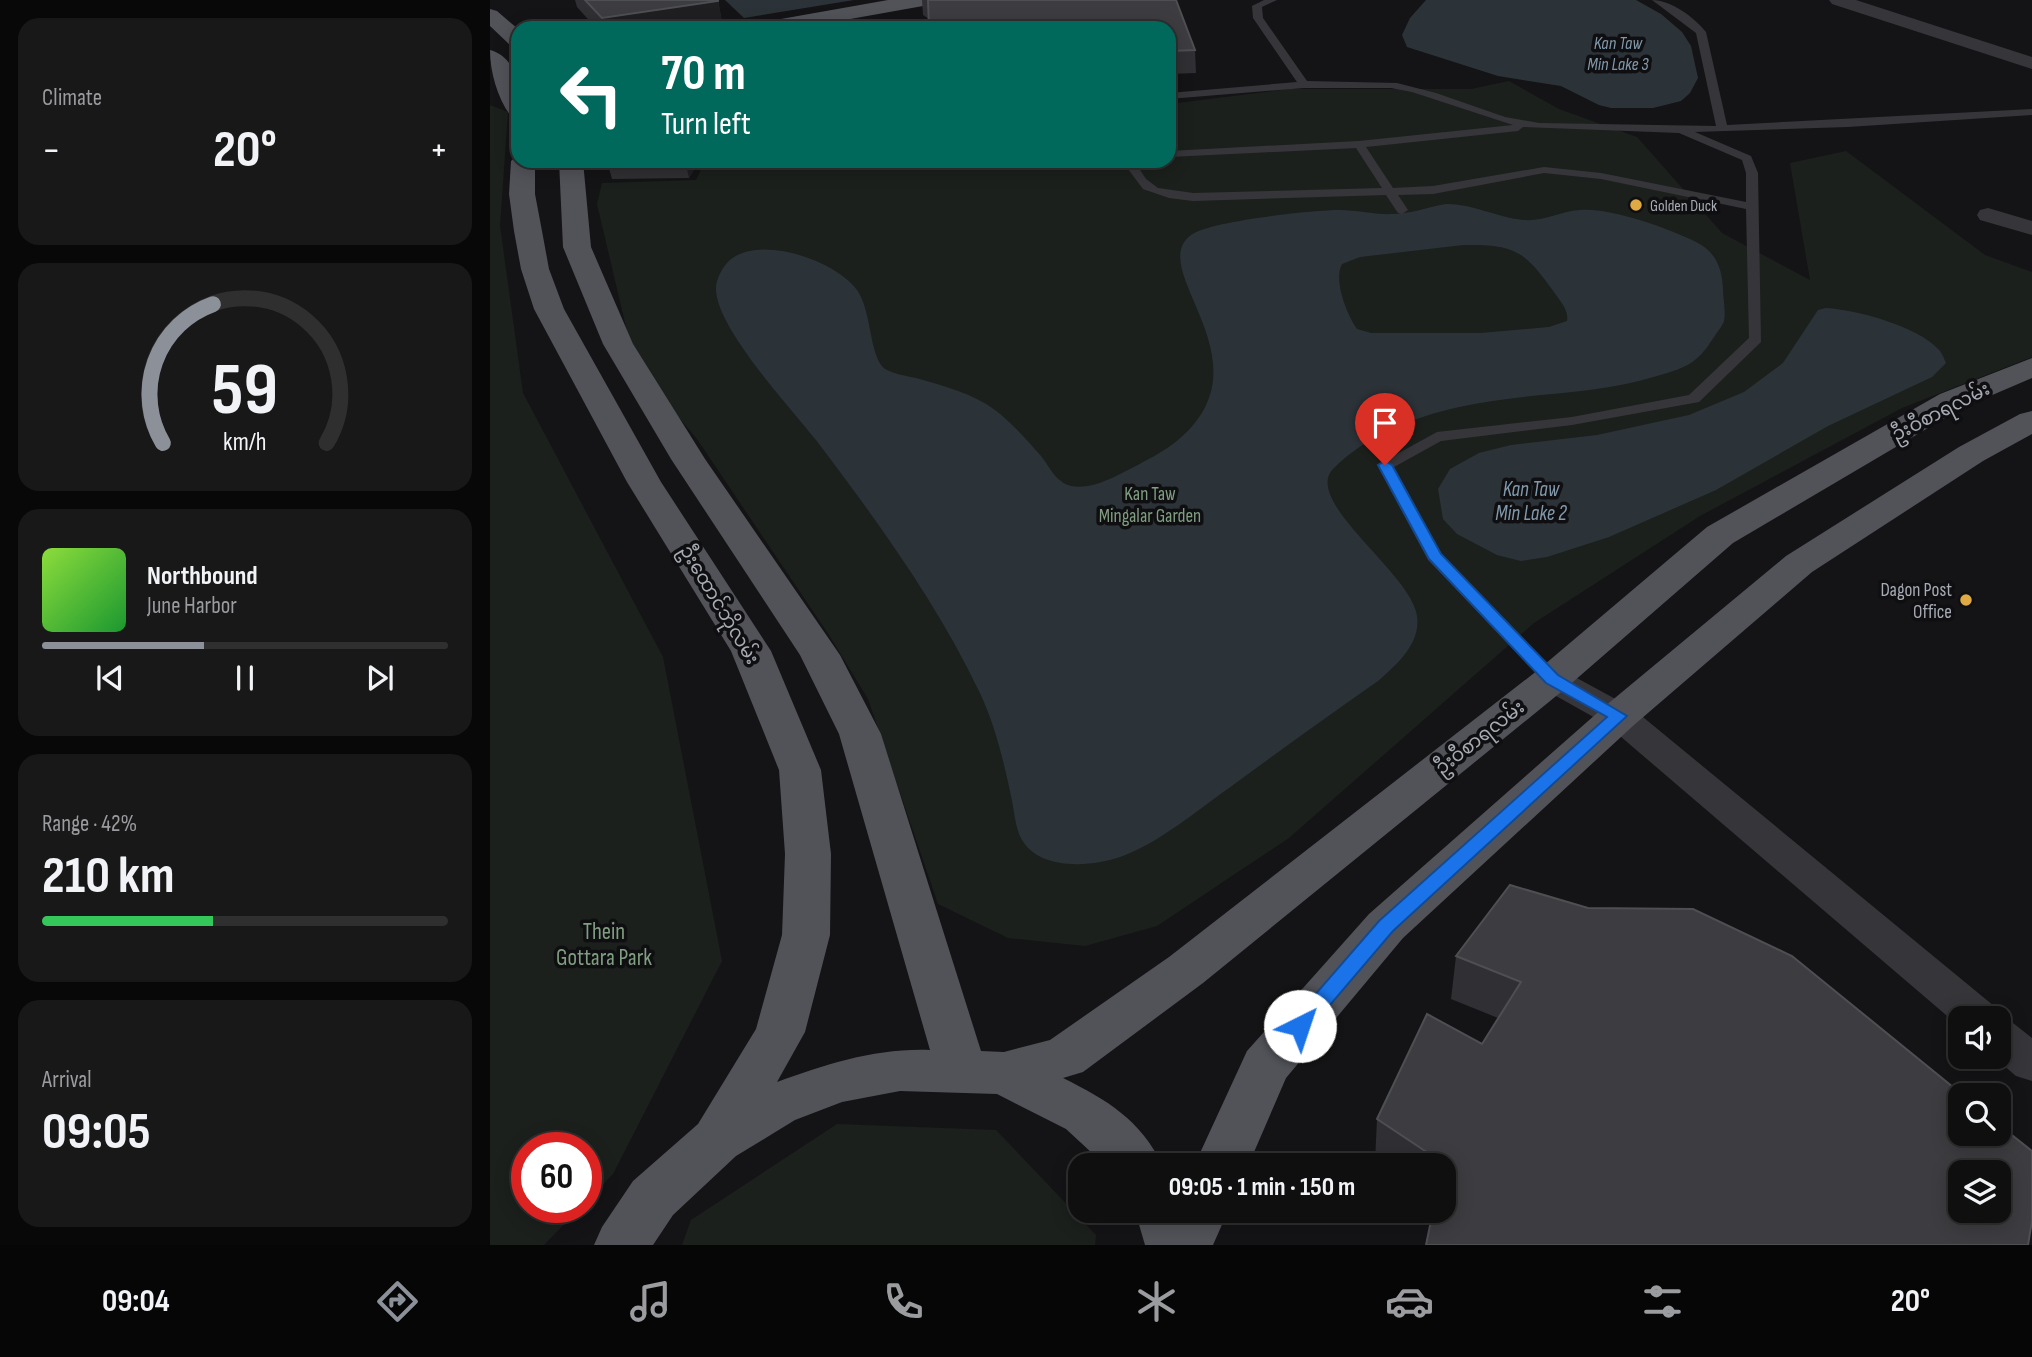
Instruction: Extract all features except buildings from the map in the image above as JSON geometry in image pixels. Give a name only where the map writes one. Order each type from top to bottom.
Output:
[{"type":"main road","points":[[804,21],[923,0]]},
{"type":"main road","points":[[490,15],[511,24]]},
{"type":"main road","points":[[490,15],[511,34]]},
{"type":"main road","points":[[506,68],[511,86]]},
{"type":"main road","name":"ဦးထောင်ဘိုလမ်း","points":[[523,168],[522,194],[535,269],[549,309],[644,482],[751,651],[800,770],[808,854],[806,935],[780,1032],[717,1140]]},
{"type":"main road","points":[[571,168],[577,247],[618,344],[688,459],[820,655],[860,734],[930,972],[983,1072]]},
{"type":"main road","points":[[577,247],[588,168]]},
{"type":"main road","name":"ဦးဝီစာရလမ်း","points":[[983,1072],[1065,1057],[1186,970],[1552,679],[1720,535],[1951,401],[2027,373]]},
{"type":"main road","points":[[1227,1153],[1265,1066],[1386,926],[1619,716],[1799,564],[1971,454],[2032,421]]},
{"type":"main road","points":[[622,1245],[653,1198],[717,1140],[776,1105],[837,1082],[900,1070],[983,1072],[1085,1114],[1129,1153]]},
{"type":"main road","points":[[1167,1223],[1174,1245]]},
{"type":"main road","points":[[1185,1245],[1195,1223]]},
{"type":"street","points":[[1838,0],[2032,63]]},
{"type":"street","points":[[1988,215],[2032,228]]},
{"type":"street","points":[[1552,679],[1619,716],[1965,1006]]},
{"type":"street","points":[[2011,1046],[2032,1063]]},
{"type":"lane","points":[[1272,0],[1257,6],[1258,18],[1304,83]]},
{"type":"lane","points":[[1657,0],[1695,25],[1701,33],[1722,127]]},
{"type":"lane","points":[[1176,95],[1304,83],[1395,86],[1436,96],[1495,118],[1536,126]]},
{"type":"lane","points":[[1176,154],[1359,144],[1536,126],[1830,126],[2032,112]]},
{"type":"lane","points":[[1552,679],[1434,556],[1385,465],[1437,437],[1572,421],[1694,399],[1756,339],[1752,173],[1747,158],[1674,128]]},
{"type":"lane","points":[[1359,144],[1402,210]]},
{"type":"lane","points":[[1132,168],[1142,185],[1155,192],[1193,197],[1433,190],[1544,170],[1601,176],[1752,207]]},
{"type":"green space","name":"Kan Taw Mingalar Garden","points":[[1509,81],[1559,109],[1637,137],[1722,233],[1810,280],[1790,163],[1846,151],[1985,255],[2032,272],[2032,357],[1902,408],[1700,516],[1534,623],[1289,838],[1157,926],[1085,946],[1008,938],[938,904],[868,699],[829,635],[697,439],[644,376],[627,331],[597,204],[602,183],[696,180],[702,168],[1176,168],[1176,103],[1290,89],[1471,89]]},
{"type":"green space","name":"Thein Gottara Park","points":[[490,105],[508,112],[500,226],[523,393],[663,657],[722,961],[613,1174],[602,1185],[602,1132],[511,1132],[511,1223],[565,1223],[544,1245],[490,1245]]},
{"type":"green space","points":[[837,1124],[996,1130],[1068,1206],[1068,1223],[1085,1223],[1096,1235],[1095,1245],[682,1245],[691,1220]]},
{"type":"water","points":[[725,0],[854,0],[744,18]]},
{"type":"water","name":"Kan Taw Min Lake 3","points":[[1426,0],[1636,0],[1661,14],[1682,32],[1691,46],[1698,78],[1690,93],[1681,101],[1653,108],[1611,108],[1599,105],[1561,86],[1498,76],[1407,47],[1402,35],[1410,18]]},
{"type":"water","points":[[1446,204],[1466,206],[1523,220],[1580,210],[1608,212],[1655,225],[1684,237],[1703,246],[1717,261],[1722,281],[1725,314],[1723,323],[1699,357],[1672,371],[1608,387],[1484,402],[1442,411],[1391,429],[1346,457],[1333,469],[1328,483],[1332,500],[1411,599],[1417,616],[1417,626],[1406,653],[1378,681],[1149,844],[1120,857],[1095,863],[1066,864],[1040,856],[1029,849],[1019,834],[995,731],[963,660],[925,594],[883,531],[816,440],[756,367],[728,324],[719,304],[716,288],[722,269],[730,260],[743,253],[778,250],[797,254],[833,269],[847,279],[862,299],[876,355],[885,369],[957,391],[986,404],[1019,432],[1058,479],[1065,484],[1079,487],[1103,482],[1150,459],[1178,440],[1204,410],[1213,380],[1211,350],[1182,271],[1181,251],[1191,235],[1218,225],[1285,214],[1339,210],[1399,214]],"holes":[[[1481,245],[1507,249],[1526,259],[1561,302],[1567,313],[1567,321],[1549,327],[1481,333],[1371,333],[1357,329],[1345,306],[1340,288],[1342,264],[1360,257]]]},
{"type":"water","name":"Kan Taw Min Lake 2","points":[[1826,308],[1854,312],[1902,326],[1939,350],[1946,363],[1932,377],[1828,426],[1716,490],[1609,537],[1547,557],[1521,561],[1497,555],[1457,534],[1443,519],[1438,489],[1450,469],[1479,453],[1511,445],[1597,435],[1689,415],[1744,392],[1783,363],[1818,310]]},
{"type":"place","name":"Golden Duck","points":[[1636,205]]},
{"type":"place","name":"Dagon Post Office","points":[[1966,600]]},
{"type":"route","points":[[1300,1026],[1386,926],[1619,716],[1552,679],[1434,556],[1385,465]]}]
